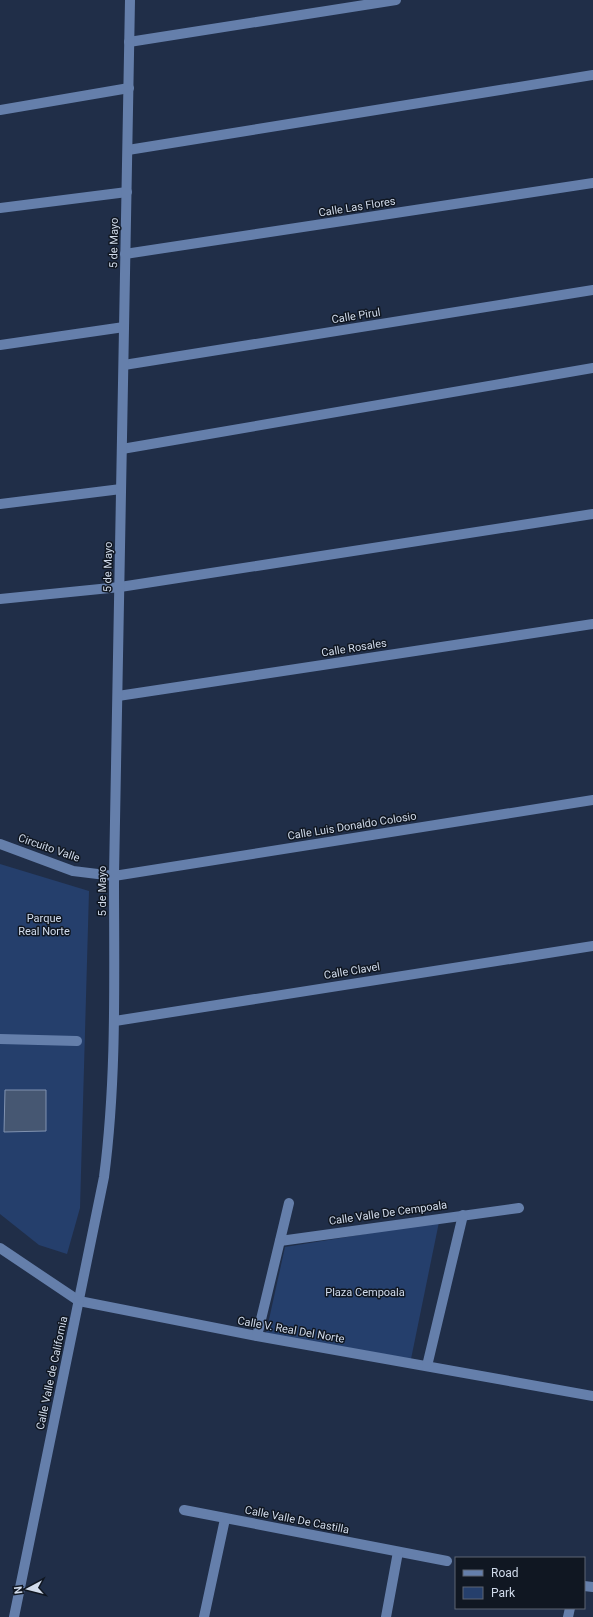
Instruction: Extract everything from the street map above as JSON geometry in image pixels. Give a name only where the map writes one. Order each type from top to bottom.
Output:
[{"type":"street","name":"5 de Mayo","points":[[110,1134],[114,1021],[114,876],[130,0]]},
{"type":"street","points":[[129,42],[396,0]]},
{"type":"street","points":[[128,150],[593,75]]},
{"type":"street","points":[[0,110],[129,88]]},
{"type":"street","name":"Calle Las Flores","points":[[126,254],[593,183]]},
{"type":"street","points":[[0,208],[127,192]]},
{"type":"street","name":"Calle Pirul","points":[[124,365],[593,290]]},
{"type":"street","points":[[0,345],[124,327]]},
{"type":"street","points":[[122,449],[593,368]]},
{"type":"street","points":[[0,504],[121,489]]},
{"type":"street","points":[[0,598],[120,587],[593,514]]},
{"type":"street","name":"Calle Rosales","points":[[118,696],[593,624]]},
{"type":"street","name":"Calle Luis Donaldo Colosio","points":[[114,876],[593,800]]},
{"type":"street","name":"Circuito Valle","points":[[0,844],[73,871],[114,876]]},
{"type":"street","name":"Calle Clavel","points":[[114,1021],[593,946]]},
{"type":"street","points":[[0,1039],[77,1041]]},
{"type":"street","name":"Calle Valle de California","points":[[14,1617],[104,1177],[110,1134]]},
{"type":"street","points":[[257,1336],[289,1203]]},
{"type":"street","points":[[463,1215],[519,1208]]},
{"type":"street","name":"Calle Valle De Cempoala","points":[[280,1241],[463,1215],[427,1366]]},
{"type":"street","name":"Calle V. Real Del Norte","points":[[0,1248],[79,1301],[257,1336],[593,1396]]},
{"type":"street","name":"Calle Valle De Castilla","points":[[184,1510],[447,1561]]},
{"type":"street","points":[[204,1617],[225,1519]]},
{"type":"street","points":[[386,1617],[398,1552]]},
{"type":"green space","name":"Parque Real Norte","points":[[0,864],[89,891],[80,1208],[67,1254],[39,1245],[0,1214]]},
{"type":"green space","name":"Plaza Cempoala","points":[[439,1222],[411,1359],[266,1333],[285,1247]]},
{"type":"building","points":[[5,1090],[46,1090],[46,1131],[4,1132]]}]
